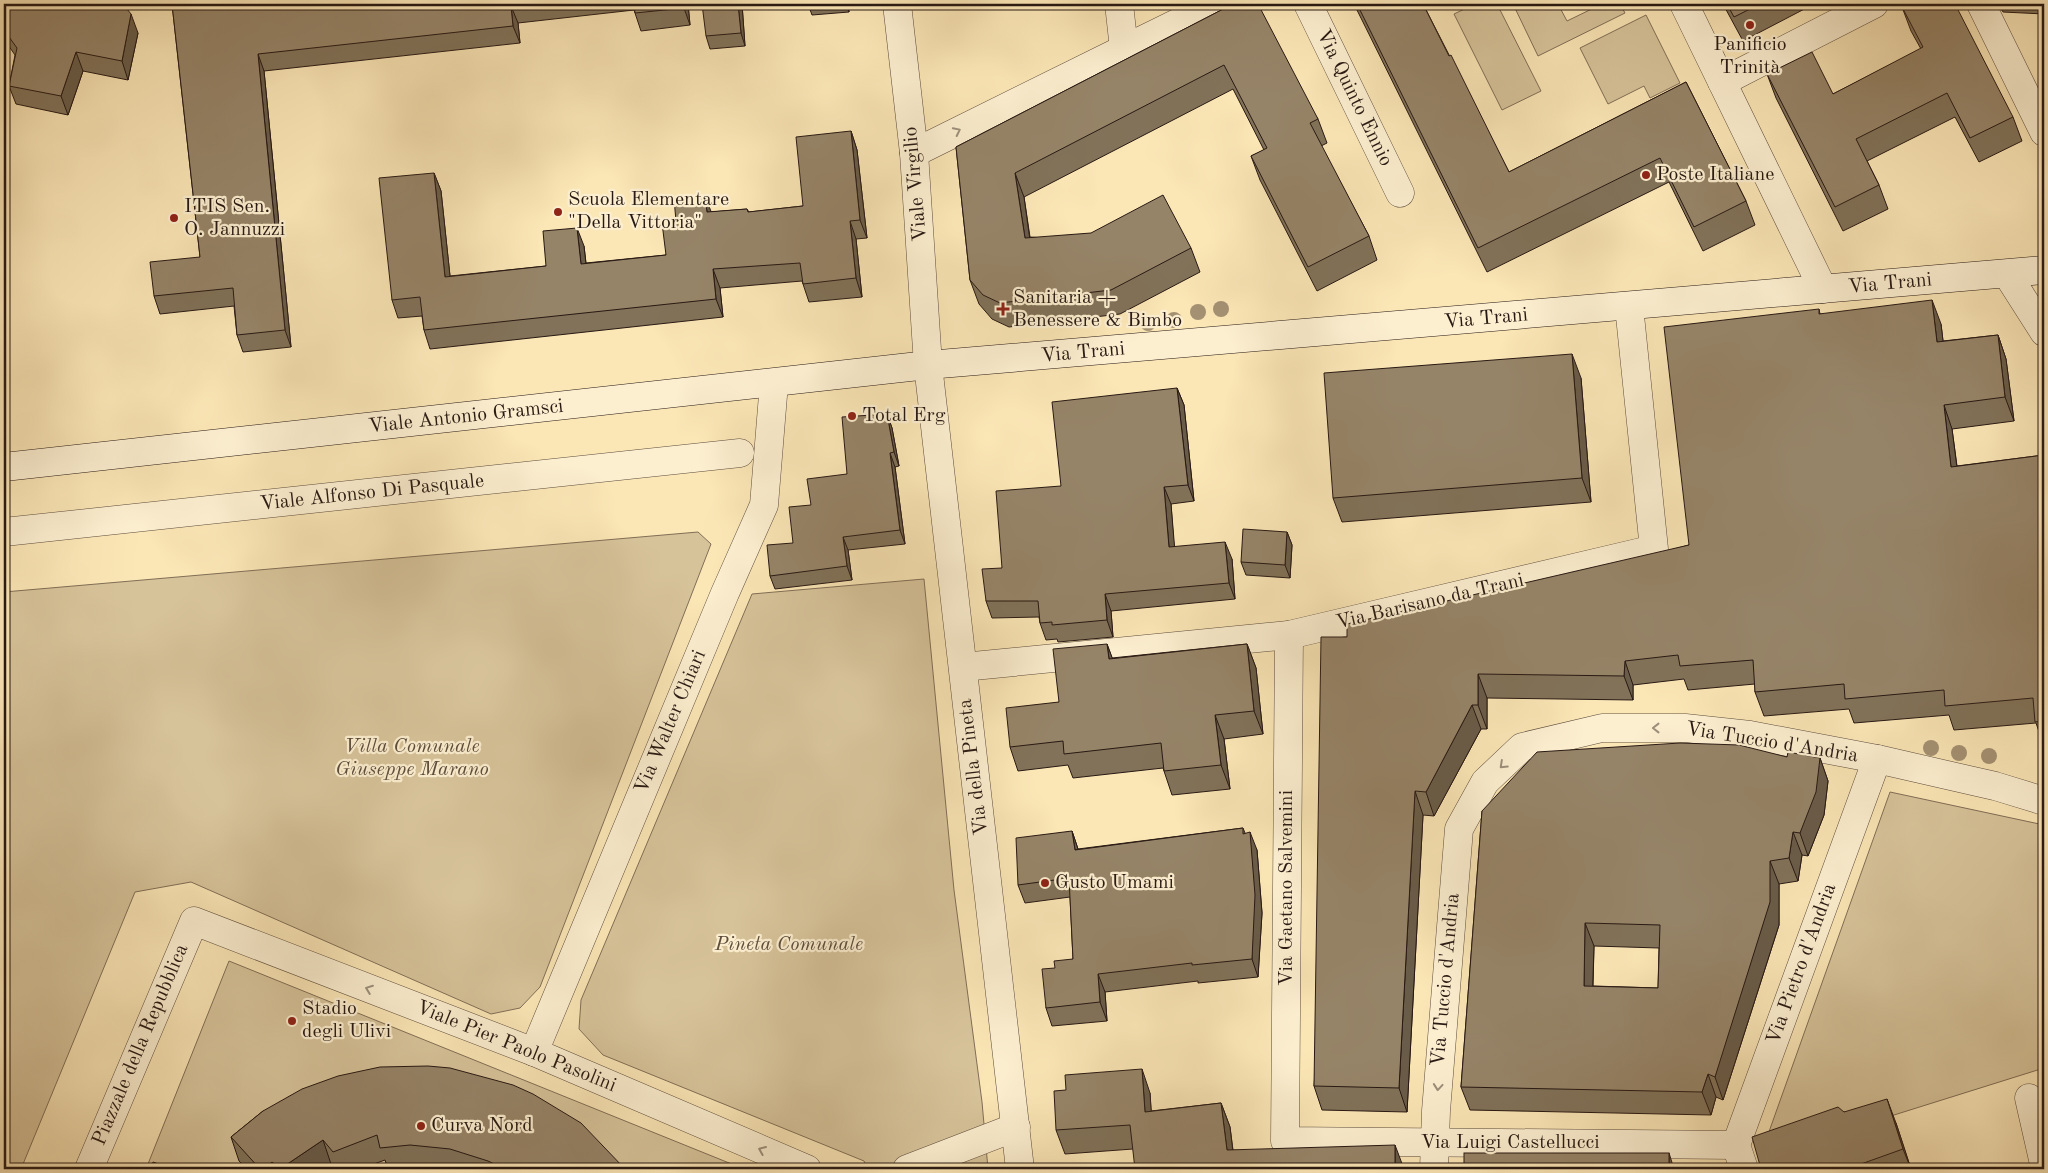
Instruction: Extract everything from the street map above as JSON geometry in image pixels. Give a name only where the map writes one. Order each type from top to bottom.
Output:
[{"type":"street","name":"Viale Virgilio","points":[[897,4],[914,153],[928,365]]},
{"type":"street","points":[[1119,4],[1124,49]]},
{"type":"street","points":[[914,153],[1216,4]]},
{"type":"street","name":"Via Quinto Ennio","points":[[1308,4],[1400,193]]},
{"type":"street","points":[[1684,4],[1823,290]]},
{"type":"street","points":[[1722,82],[1874,4]]},
{"type":"street","points":[[1981,4],[2044,132]]},
{"type":"street","name":"Via Trani","points":[[928,365],[2044,270]]},
{"type":"street","points":[[2006,274],[2044,332]]},
{"type":"street","name":"Via Barisano da Trani","points":[[962,667],[1288,636],[1654,549],[1629,306]]},
{"type":"street","name":"Viale Antonio Gramsci","points":[[4,467],[928,365]]},
{"type":"street","name":"Via della Pineta","points":[[928,365],[1020,1169]]},
{"type":"street","name":"Via Walter Chiari","points":[[534,1052],[721,602],[764,505],[774,383]]},
{"type":"street","name":"Viale Alfonso Di Pasquale","points":[[4,532],[740,453]]},
{"type":"street","name":"Via Gaetano Salvemini","points":[[1285,1141],[1288,636]]},
{"type":"street","name":"Via Tuccio d'Andria","points":[[1434,1169],[1459,829],[1485,782],[1522,747],[1602,728],[1685,728],[1750,735],[1878,759],[1995,786],[2044,801]]},
{"type":"street","name":"Via Pietro d'Andria","points":[[1740,1157],[1878,759]]},
{"type":"street","name":"Viale Pier Paolo Pasolini","points":[[194,921],[534,1052],[807,1169]]},
{"type":"street","name":"Piazzale della Repubblica","points":[[89,1169],[194,921]]},
{"type":"street","points":[[2029,1098],[2044,1164]]},
{"type":"street","points":[[907,1169],[1016,1127]]},
{"type":"street","name":"Via Luigi Castellucci","points":[[1285,1141],[1435,1142],[1740,1157]]},
{"type":"green space","points":[[1475,4],[1497,4],[1541,91],[1502,110],[1454,14]]},
{"type":"green space","points":[[1513,4],[1558,4],[1567,21],[1602,4],[1620,4],[1625,13],[1538,56]]},
{"type":"green space","points":[[1646,15],[1680,83],[1650,98],[1644,86],[1608,104],[1580,48]]},
{"type":"green space","name":"Villa Comunale Giuseppe Marano","points":[[698,532],[711,544],[540,987],[520,1008],[491,1014],[191,882],[135,892],[21,1169],[4,1169],[4,592]]},
{"type":"green space","name":"Pineta Comunale","points":[[924,579],[954,890],[982,1102],[988,1169],[868,1169],[864,1161],[603,1055],[579,1029],[581,1000],[752,594]]},
{"type":"green space","points":[[1890,792],[2044,825],[2044,1068],[1760,1157]]},
{"type":"green space","name":"Stadio degli Ulivi","points":[[229,961],[744,1169],[146,1169]]},
{"type":"building","points":[[4,4],[123,4],[131,14],[122,61],[76,52],[61,96],[9,86],[17,48],[4,30]]},
{"type":"building","points":[[172,4],[528,4],[511,6],[513,26],[258,54],[285,330],[237,335],[233,288],[154,296],[150,262],[200,257]]},
{"type":"building","points":[[634,4],[683,4],[684,8],[635,13]]},
{"type":"building","points":[[702,4],[738,4],[741,33],[706,36]]},
{"type":"building","points":[[1233,4],[1258,4],[1318,119],[1310,123],[1369,236],[1308,267],[1251,156],[1267,148],[1224,65],[1015,173],[1025,238],[1091,233],[1163,195],[1191,248],[1111,290],[1000,303],[983,295],[970,280],[956,147]]},
{"type":"building","points":[[1357,4],[1423,4],[1449,56],[1451,55],[1509,172],[1686,82],[1746,201],[1694,227],[1660,158],[1478,248]]},
{"type":"building","points":[[1727,4],[1760,4],[1734,17]]},
{"type":"building","points":[[1908,4],[1955,4],[2013,117],[1970,138],[1947,93],[1856,139],[1879,185],[1835,207],[1767,74],[1812,52],[1833,94],[1923,47],[1902,7]]},
{"type":"building","points":[[851,131],[860,220],[850,221],[856,278],[803,284],[800,263],[713,269],[716,299],[424,330],[420,297],[392,300],[379,178],[434,173],[445,277],[546,266],[543,231],[577,228],[581,264],[666,255],[662,223],[676,221],[674,199],[705,196],[707,212],[747,209],[748,212],[803,206],[796,137]]},
{"type":"building","points":[[1932,300],[1937,342],[1998,335],[2005,397],[1944,405],[1951,467],[2044,455],[2044,721],[2035,722],[2033,698],[1945,706],[1944,690],[1845,699],[1844,684],[1755,692],[1753,660],[1680,666],[1678,655],[1625,661],[1624,676],[1478,674],[1478,705],[1472,705],[1426,792],[1415,791],[1399,1088],[1314,1086],[1321,637],[1347,637],[1347,624],[1689,545],[1664,327],[1819,309],[1819,314]]},
{"type":"building","points":[[1572,354],[1582,478],[1333,498],[1324,373]]},
{"type":"building","points":[[1177,388],[1188,485],[1164,487],[1169,547],[1225,542],[1229,583],[1105,594],[1107,620],[1052,625],[1052,622],[1040,623],[1038,601],[986,601],[982,569],[1002,568],[996,491],[1061,486],[1052,402]]},
{"type":"building","points":[[887,414],[894,452],[890,453],[900,530],[843,537],[847,566],[770,576],[767,545],[793,543],[789,507],[811,505],[807,479],[847,474],[842,417]]},
{"type":"building","points":[[1243,529],[1287,532],[1285,565],[1241,562]]},
{"type":"building","points":[[1107,644],[1109,659],[1247,644],[1254,711],[1215,715],[1221,765],[1164,771],[1161,743],[1064,754],[1063,741],[1010,747],[1006,708],[1059,702],[1053,649]]},
{"type":"building","points":[[1680,743],[1739,745],[1787,757],[1788,752],[1820,758],[1816,792],[1800,833],[1793,832],[1789,858],[1770,861],[1770,902],[1715,1077],[1708,1074],[1702,1092],[1461,1087],[1482,811],[1537,752]],"holes":[[[1585,923],[1660,925],[1658,988],[1584,986]]]},
{"type":"building","points":[[1243,828],[1243,834],[1250,832],[1255,895],[1252,959],[1192,965],[1192,963],[1098,974],[1100,1002],[1046,1008],[1042,969],[1055,968],[1054,961],[1073,959],[1069,878],[1018,885],[1016,838],[1072,831],[1075,850]]},
{"type":"building","name":"Curva Nord","points":[[428,1066],[450,1068],[513,1085],[533,1094],[581,1123],[625,1169],[505,1169],[488,1161],[450,1149],[410,1145],[380,1148],[377,1135],[333,1152],[323,1140],[280,1169],[272,1162],[264,1169],[260,1169],[231,1137],[263,1111],[302,1089],[338,1076],[380,1067]]},
{"type":"building","points":[[1142,1069],[1145,1112],[1221,1103],[1227,1150],[1395,1145],[1395,1169],[1135,1169],[1130,1125],[1056,1130],[1054,1091],[1066,1090],[1065,1075]]},
{"type":"building","points":[[1887,1099],[1903,1149],[1847,1169],[1761,1169],[1752,1137],[1838,1107],[1844,1112]]},
{"type":"building","points":[[1464,1153],[1669,1153],[1669,1169],[1464,1169]]},
{"type":"building","points":[[153,1162],[172,1169],[150,1169]]},
{"type":"place","name":"Panificio Trinità","points":[[1750,25]]},
{"type":"place","name":"Poste Italiane","points":[[1646,175]]},
{"type":"place","name":"Scuola Elementare \"Della Vittoria\"","points":[[558,212]]},
{"type":"place","name":"ITIS Sen. O. Jannuzzi","points":[[174,218]]},
{"type":"place","name":"Sanitaria + Benessere & Bimbo","points":[[1003,309]]},
{"type":"place","name":"Total Erg","points":[[852,416]]},
{"type":"place","name":"Gusto Umami","points":[[1045,883]]},
{"type":"place","name":"Stadio degli Ulivi","points":[[292,1021]]},
{"type":"place","name":"Curva Nord","points":[[421,1126]]}]
